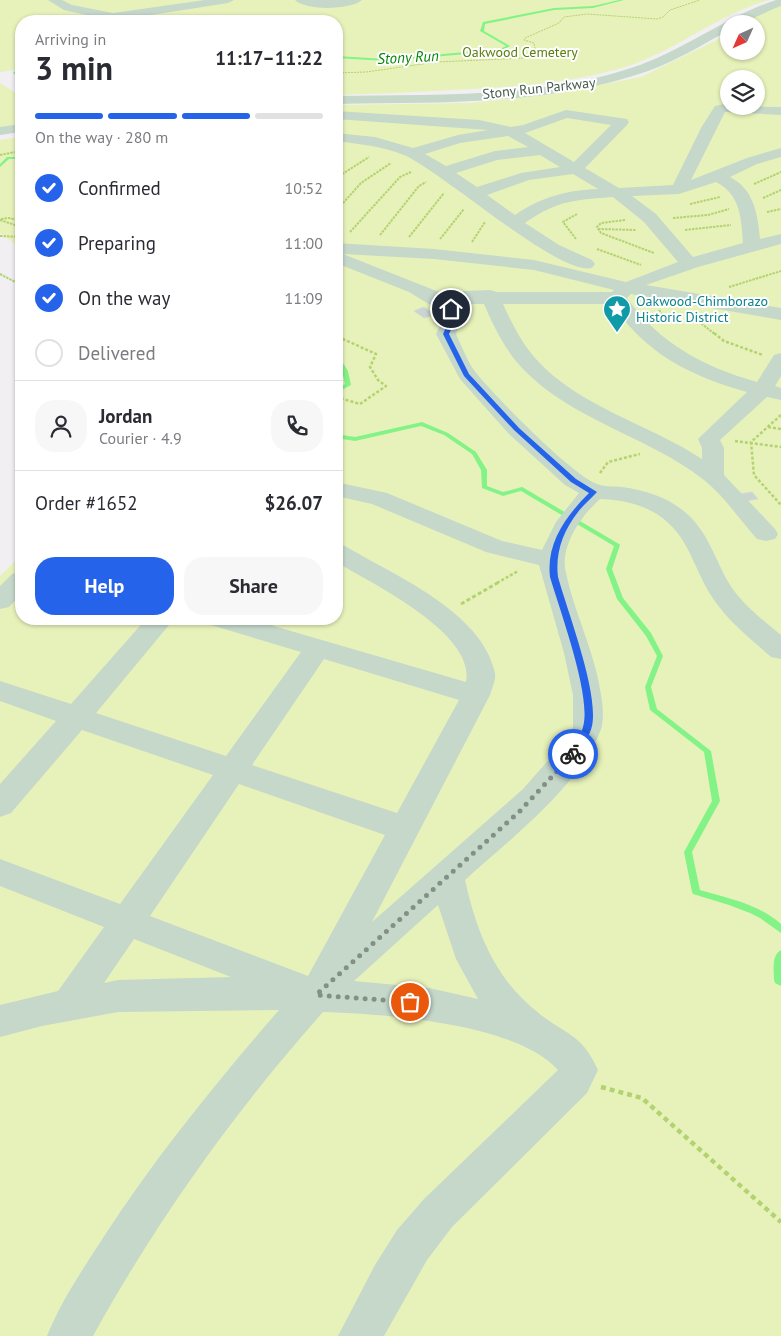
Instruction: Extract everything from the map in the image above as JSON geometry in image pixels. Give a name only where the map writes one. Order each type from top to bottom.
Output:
[{"type":"street","points":[[57,2],[91,0]]},
{"type":"street","points":[[138,0],[158,12]]},
{"type":"street","points":[[129,15],[228,0]]},
{"type":"street","points":[[301,0],[313,4],[326,5],[356,0]]},
{"type":"street","points":[[57,2],[102,15]]},
{"type":"street","name":"Stony Run Parkway","points":[[747,15],[781,2]]},
{"type":"street","name":"Stony Run Parkway","points":[[343,100],[532,92],[590,84],[644,68],[720,29]]},
{"type":"street","points":[[678,189],[708,128],[720,109],[732,107],[781,111]]},
{"type":"street","points":[[414,153],[458,139],[542,125],[556,116],[566,114],[622,122],[576,169],[526,176],[476,193]]},
{"type":"street","points":[[343,116],[485,124],[510,131],[617,193],[650,218],[689,264]]},
{"type":"street","points":[[343,136],[390,119]]},
{"type":"street","points":[[371,139],[431,122]]},
{"type":"street","points":[[0,131],[15,129]]},
{"type":"street","points":[[343,137],[371,139],[414,153],[445,171],[547,247],[625,289]]},
{"type":"street","points":[[445,171],[495,156],[543,150]]},
{"type":"street","points":[[515,224],[542,204],[557,198],[678,189],[717,177],[752,161],[781,152]]},
{"type":"street","points":[[717,177],[734,186],[747,204],[752,225],[752,247]]},
{"type":"street","points":[[433,298],[625,289],[689,264],[781,239]]},
{"type":"street","points":[[343,248],[429,253],[534,265],[625,289],[781,314]]},
{"type":"street","points":[[343,260],[433,298],[451,309],[453,319],[446,334],[466,375],[517,429],[573,480],[633,494],[649,500],[673,514],[685,525],[696,542],[724,596],[781,650]]},
{"type":"street","points":[[625,289],[624,310],[641,329],[668,351],[720,377],[772,392]]},
{"type":"street","points":[[490,296],[508,338],[518,352],[549,382],[592,411],[667,446],[713,476],[776,540]]},
{"type":"street","points":[[756,310],[781,303]]},
{"type":"street","points":[[756,310],[755,317],[781,331]]},
{"type":"street","points":[[713,476],[713,448],[718,439],[772,392],[781,359]]},
{"type":"street","points":[[667,446],[718,439]]},
{"type":"street","points":[[546,555],[575,511],[595,486]]},
{"type":"street","points":[[343,490],[379,498],[494,547],[546,555]]},
{"type":"street","points":[[69,1336],[95,1289],[146,1206],[233,1092],[316,995],[519,812],[567,761],[579,745],[587,728],[590,709],[586,686],[546,555]]},
{"type":"street","points":[[316,995],[476,695],[481,673],[476,659],[464,640],[441,615],[425,603],[343,556]]},
{"type":"street","points":[[0,601],[15,586]]},
{"type":"street","points":[[0,805],[156,625]]},
{"type":"street","points":[[240,625],[476,695]]},
{"type":"street","points":[[68,1006],[318,648]]},
{"type":"street","points":[[0,691],[406,829]]},
{"type":"street","points":[[0,872],[316,995]]},
{"type":"street","points":[[360,1336],[390,1280],[412,1245],[438,1213],[574,1080],[580,1070],[576,1060],[527,1027],[494,995],[476,969],[462,938],[448,876]]},
{"type":"street","points":[[0,1021],[118,996],[244,993],[316,995],[429,1004],[527,1027]]},
{"type":"path","points":[[343,73],[366,72],[437,62],[496,61],[531,57],[536,54],[536,49],[534,43],[524,40],[525,38],[559,23],[562,18],[567,16],[587,14],[657,19],[663,18],[670,10],[700,0]]},
{"type":"path","points":[[0,155],[15,152]]},
{"type":"path","points":[[343,204],[368,177],[392,162],[414,153]]},
{"type":"path","points":[[368,250],[419,186],[445,171]]},
{"type":"path","points":[[429,253],[476,193]]},
{"type":"path","points":[[0,220],[9,218],[15,220]]},
{"type":"path","points":[[0,220],[15,225]]},
{"type":"path","points":[[0,236],[15,237]]},
{"type":"path","points":[[0,274],[15,282]]},
{"type":"path","points":[[343,339],[376,354],[370,367],[378,380],[386,386],[360,404],[343,399]]},
{"type":"path","points":[[751,442],[781,415]]},
{"type":"path","points":[[768,426],[781,429]]},
{"type":"path","points":[[718,439],[781,447]]},
{"type":"path","points":[[751,442],[754,475],[781,505]]},
{"type":"path","points":[[595,486],[608,462],[644,453]]},
{"type":"path","points":[[453,608],[546,555]]},
{"type":"path","points":[[574,1080],[642,1098],[781,1222]]},
{"type":"green space","name":"Oakwood Cemetery","points":[[0,0],[769,0],[730,15],[720,15],[720,20],[662,52],[625,67],[562,81],[519,86],[343,95],[343,15],[15,15],[15,70],[0,72]]},
{"type":"green space","name":"Oakwood Cemetery","points":[[781,4],[781,1336],[0,1336],[0,576],[15,562],[15,625],[343,625],[343,105],[471,103],[553,94],[641,77],[720,38],[720,60],[765,60],[765,15],[754,15],[767,6]]},
{"type":"green space","points":[[0,83],[15,92],[15,125],[0,128]]},
{"type":"green space","points":[[15,138],[15,244],[0,233],[0,140]]},
{"type":"building","points":[[424,307],[435,315],[424,318],[414,311]]},
{"type":"building","points":[[752,492],[758,499],[745,501],[740,494]]},
{"type":"waterway","name":"Stony Run","points":[[343,57],[386,60],[501,50],[508,46],[482,31],[484,23],[554,9],[593,7],[623,0]]},
{"type":"waterway","points":[[0,166],[8,158],[15,158]]},
{"type":"waterway","points":[[343,367],[348,385],[343,388]]},
{"type":"waterway","points":[[343,437],[355,439],[422,424],[446,434],[474,453],[484,470],[484,487],[503,494],[522,489],[617,545],[609,569],[620,599],[649,635],[660,656],[648,687],[654,710],[707,751],[716,801],[688,852],[696,892],[753,911],[773,922],[781,929]]},
{"type":"waterway","points":[[781,954],[778,958],[778,980],[781,982]]},
{"type":"way so far","points":[[410,1002],[316,995],[519,812],[573,754]]},
{"type":"place","name":"Oakwood-Chimborazo Historic District","points":[[617,333]]},
{"type":"route","points":[[451,309],[453,319],[446,334],[466,375],[517,429],[573,480],[594,492],[579,504],[555,547],[552,560],[554,577],[586,686],[590,709],[587,728],[573,754]]}]
